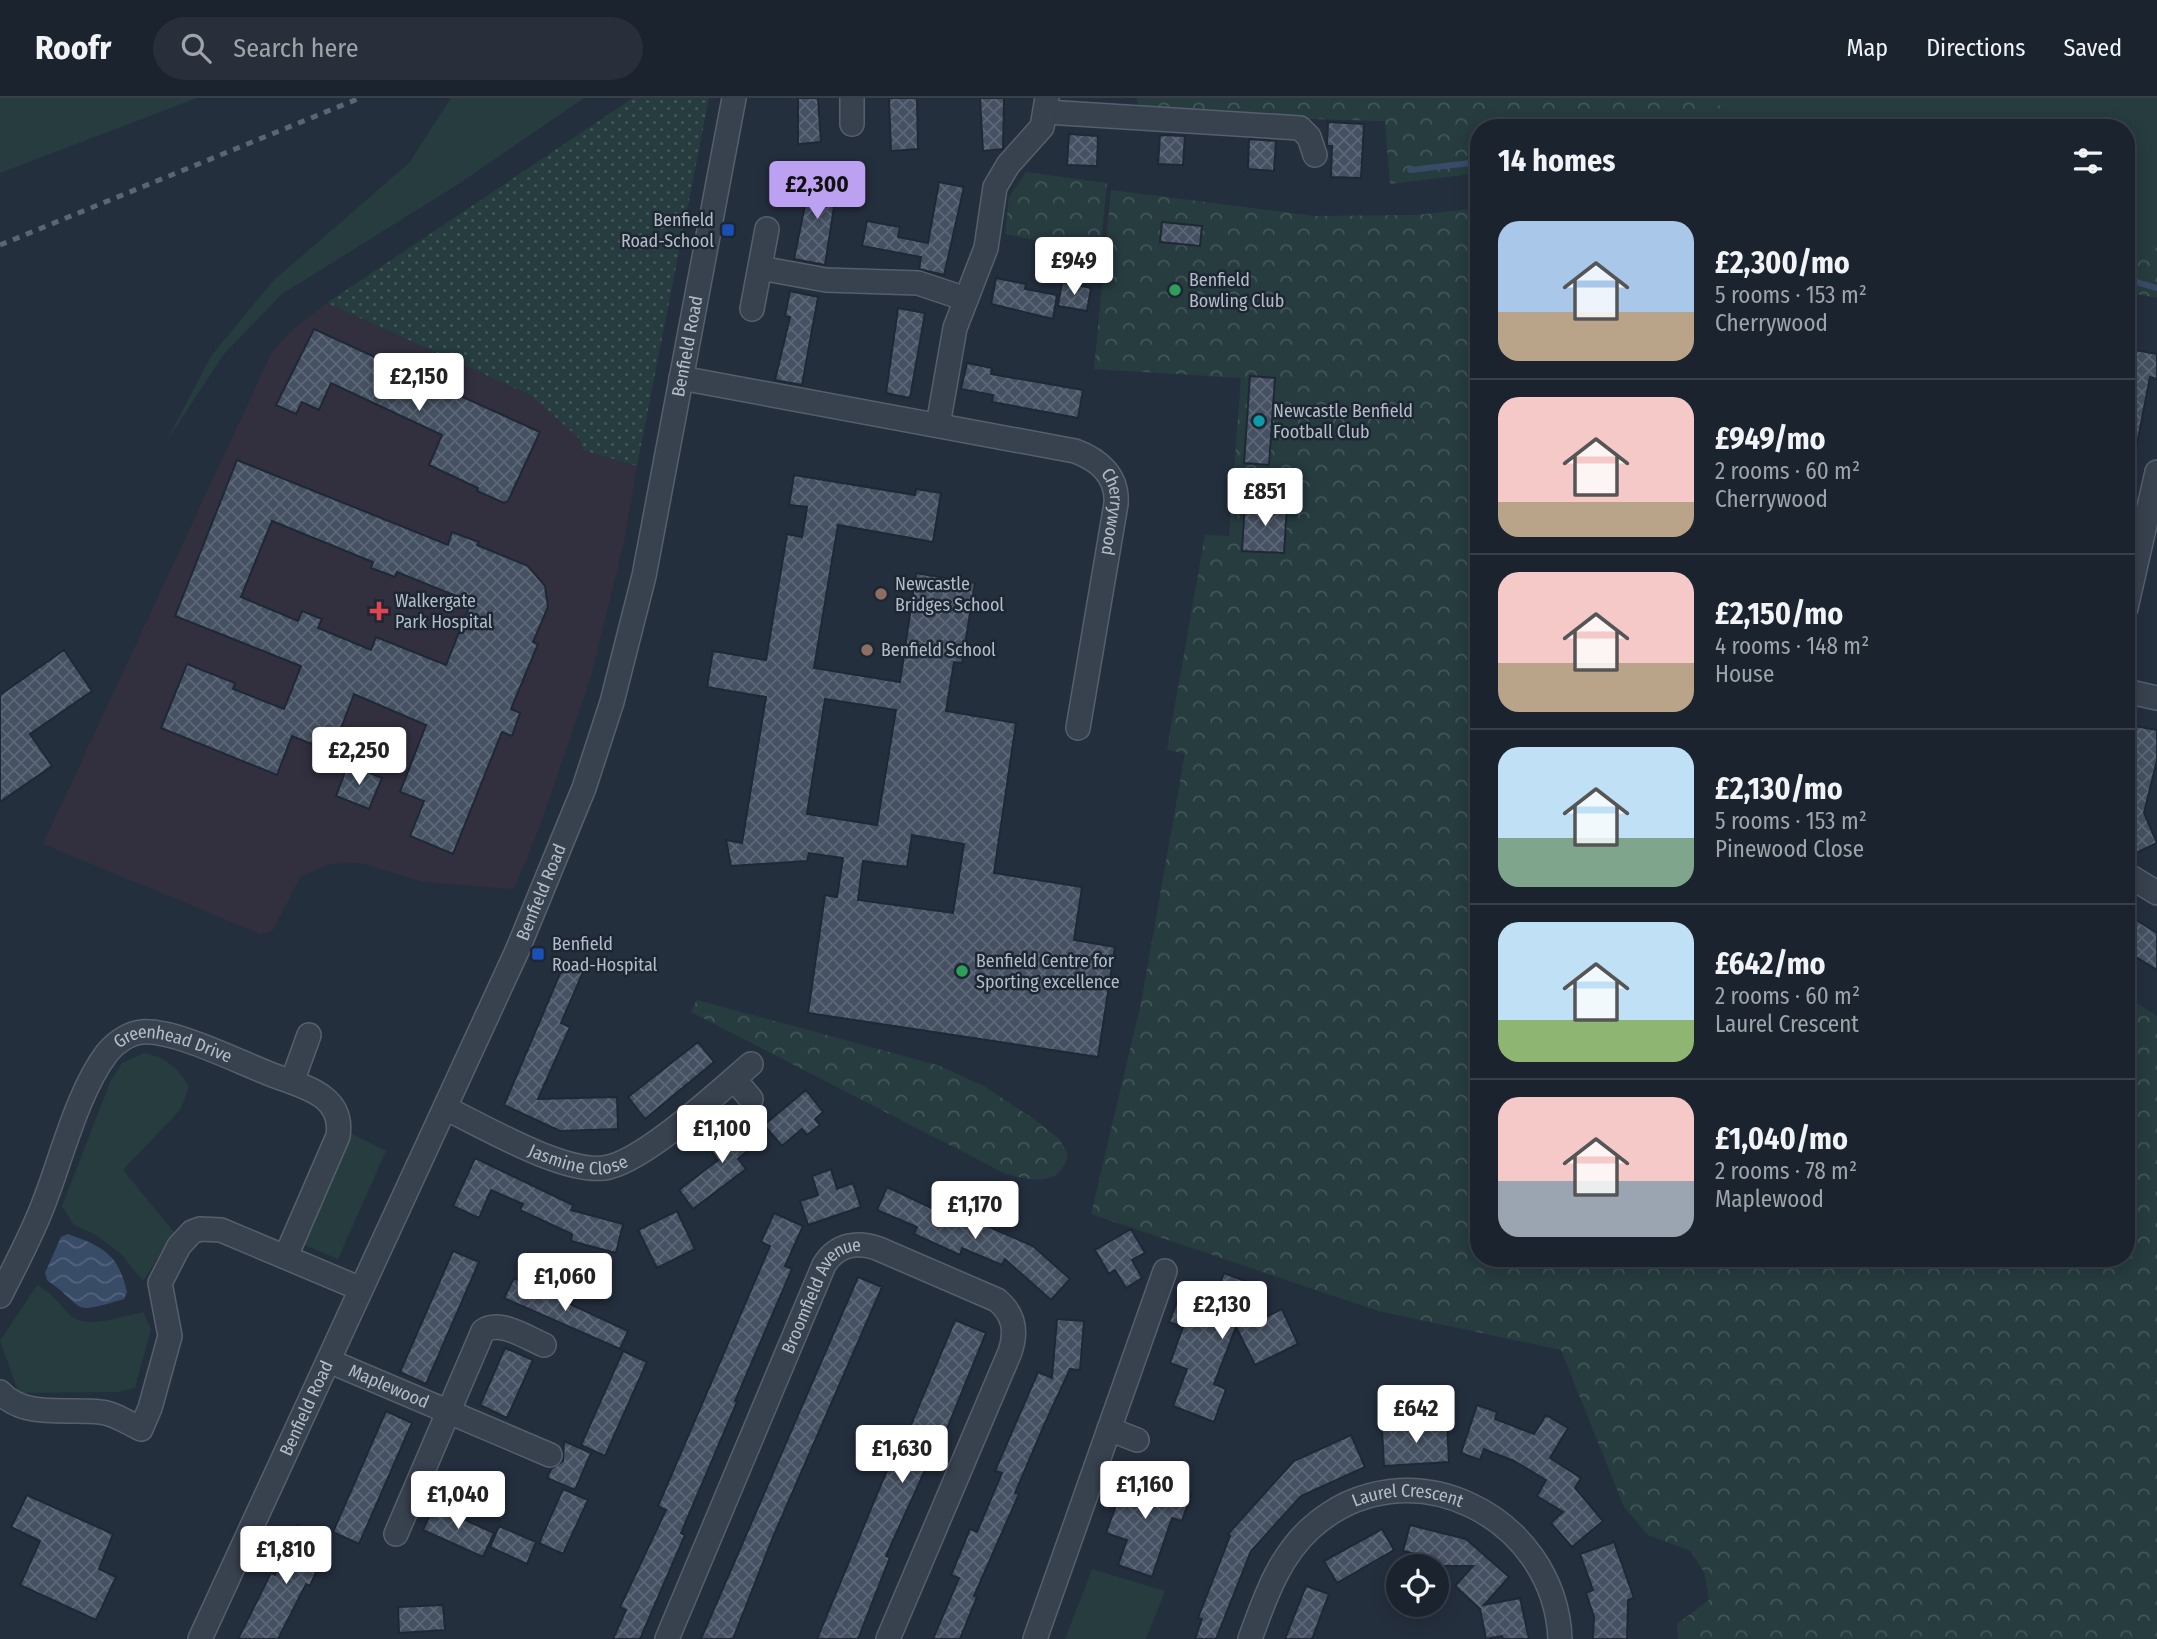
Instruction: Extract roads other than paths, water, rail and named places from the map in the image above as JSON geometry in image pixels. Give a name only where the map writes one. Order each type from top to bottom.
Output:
[{"type":"street","name":"Benfield Road","points":[[200,1639],[529,924],[599,744],[644,576],[734,98]]},
{"type":"street","points":[[852,98],[852,124]]},
{"type":"street","points":[[938,425],[955,328],[983,262],[995,187],[1008,165],[1035,137],[1046,105],[1300,128],[1309,137],[1315,155]]},
{"type":"street","points":[[752,309],[767,229]]},
{"type":"street","points":[[760,268],[826,281],[918,283],[966,299]]},
{"type":"street","name":"Cherrywood","points":[[681,378],[1085,455],[1102,466],[1113,481],[1116,505],[1077,728]]},
{"type":"street","points":[[2135,576],[2151,520],[2157,472]]},
{"type":"street","points":[[2135,693],[2157,698]]},
{"type":"street","points":[[2135,880],[2157,893]]},
{"type":"street","name":"Greenhead Drive","points":[[0,1296],[35,1225],[72,1124],[97,1070],[108,1051],[137,1033],[164,1034],[292,1082],[330,1100],[338,1113],[339,1126],[334,1146],[286,1256]]},
{"type":"street","points":[[292,1082],[309,1035]]},
{"type":"street","name":"Jasmine Close","points":[[445,1108],[570,1165],[605,1168],[644,1150],[751,1064]]},
{"type":"street","points":[[734,1079],[751,1099]]},
{"type":"street","points":[[0,1392],[11,1401],[30,1408],[102,1412],[141,1429],[150,1409],[170,1336],[160,1283],[185,1238],[200,1229],[210,1228],[286,1256],[362,1289]]},
{"type":"street","name":"Broomfield Avenue","points":[[667,1639],[824,1265],[838,1250],[859,1244],[879,1249],[997,1300],[1010,1315],[1014,1328],[1010,1352],[888,1639]]},
{"type":"street","points":[[1035,1639],[1165,1271]]},
{"type":"street","name":"Maplewood","points":[[396,1534],[480,1337],[489,1327],[503,1328],[544,1345]]},
{"type":"street","name":"Maplewood","points":[[329,1361],[550,1455]]},
{"type":"street","points":[[1109,1429],[1138,1440]]},
{"type":"street","name":"Laurel Crescent","points":[[1250,1639],[1279,1567],[1313,1526],[1341,1508],[1369,1496],[1416,1491],[1466,1503],[1515,1534],[1530,1552],[1549,1585],[1557,1608],[1560,1639]]},
{"type":"water","points":[[68,1234],[100,1248],[114,1260],[127,1292],[124,1299],[94,1307],[80,1307],[47,1280],[45,1273],[61,1237]]},
{"type":"waterway","points":[[1410,170],[1470,163]]},
{"type":"waterway","points":[[2135,282],[2157,288]]},
{"type":"railway","points":[[0,245],[360,98]]},
{"type":"place","name":"Benfield Road-School","points":[[728,230]]},
{"type":"place","name":"Benfield Bowling Club","points":[[1175,290]]},
{"type":"place","name":"Newcastle Benfield Football Club","points":[[1259,421]]},
{"type":"place","name":"Newcastle Bridges School","points":[[881,594]]},
{"type":"place","name":"Walkergate Park Hospital","points":[[379,611]]},
{"type":"place","name":"Benfield School","points":[[867,650]]},
{"type":"place","name":"Benfield Road-Hospital","points":[[538,954]]},
{"type":"place","name":"Benfield Centre for Sporting excellence","points":[[962,971]]}]
